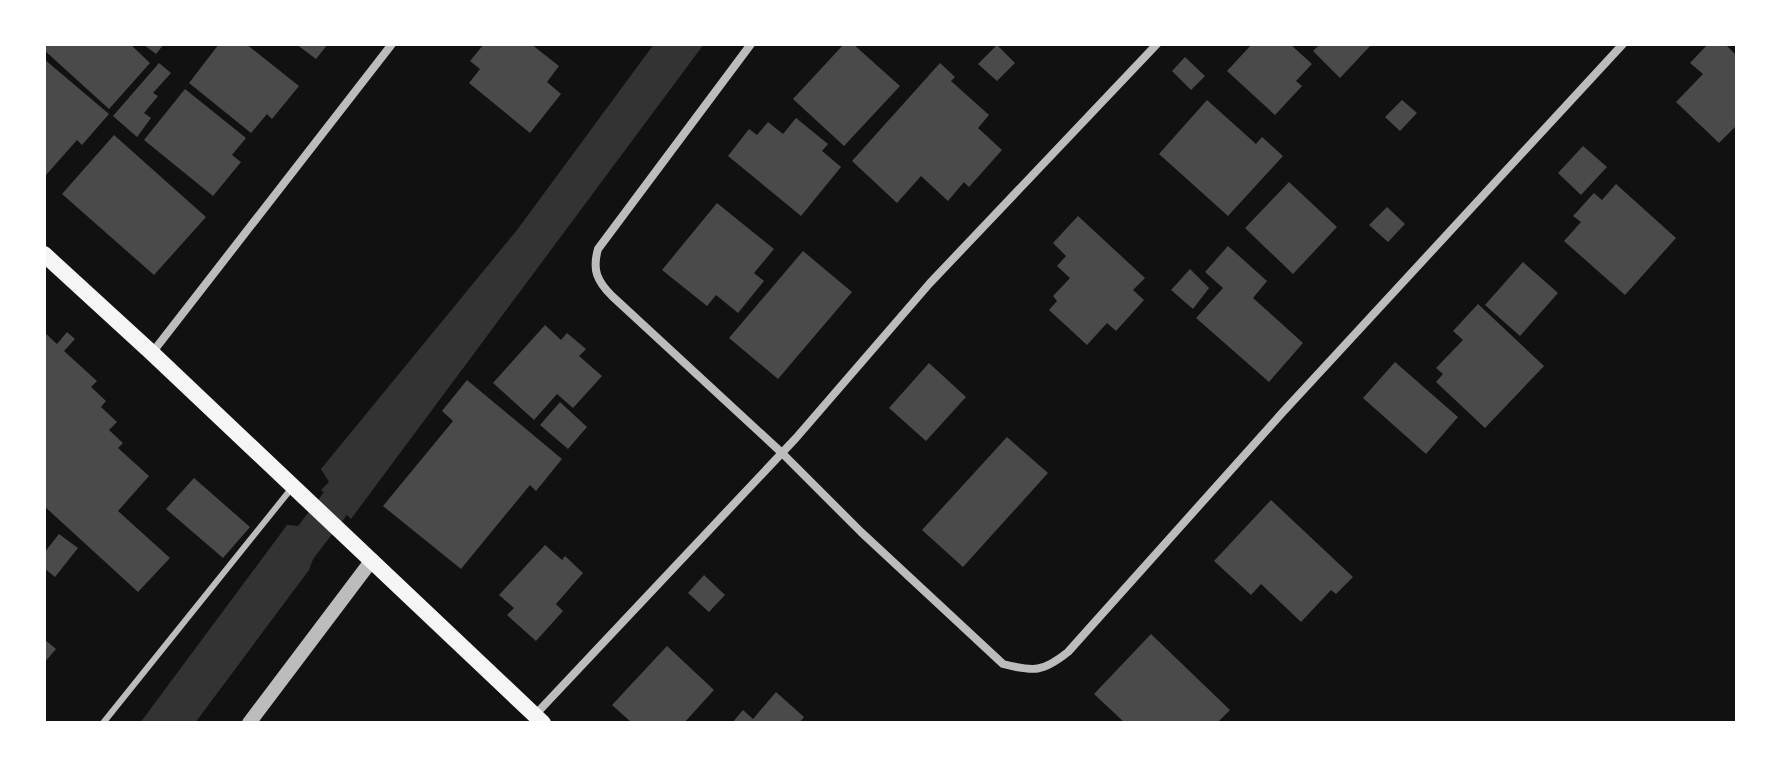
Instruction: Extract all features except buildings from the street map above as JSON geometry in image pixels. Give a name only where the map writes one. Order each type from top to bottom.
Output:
[{"type":"main road","points":[[44,254],[539,719]]},
{"type":"street","points":[[152,353],[392,44]]},
{"type":"street","points":[[751,44],[598,249],[594,262],[596,275],[612,296],[1003,664],[1028,670],[1049,667],[1068,652],[1282,413],[1623,44]]},
{"type":"street","points":[[539,719],[782,453],[930,283],[1157,44]]},
{"type":"street","points":[[249,723],[372,560]]},
{"type":"lane","points":[[103,723],[293,486]]},
{"type":"shaded area","points":[[654,44],[704,44],[351,519],[321,490],[329,482],[321,469],[517,230]]},
{"type":"shaded area","points":[[287,525],[302,526],[319,543],[309,570],[195,723],[140,723]]},
{"type":"waterway","points":[[286,568],[362,469]]}]
